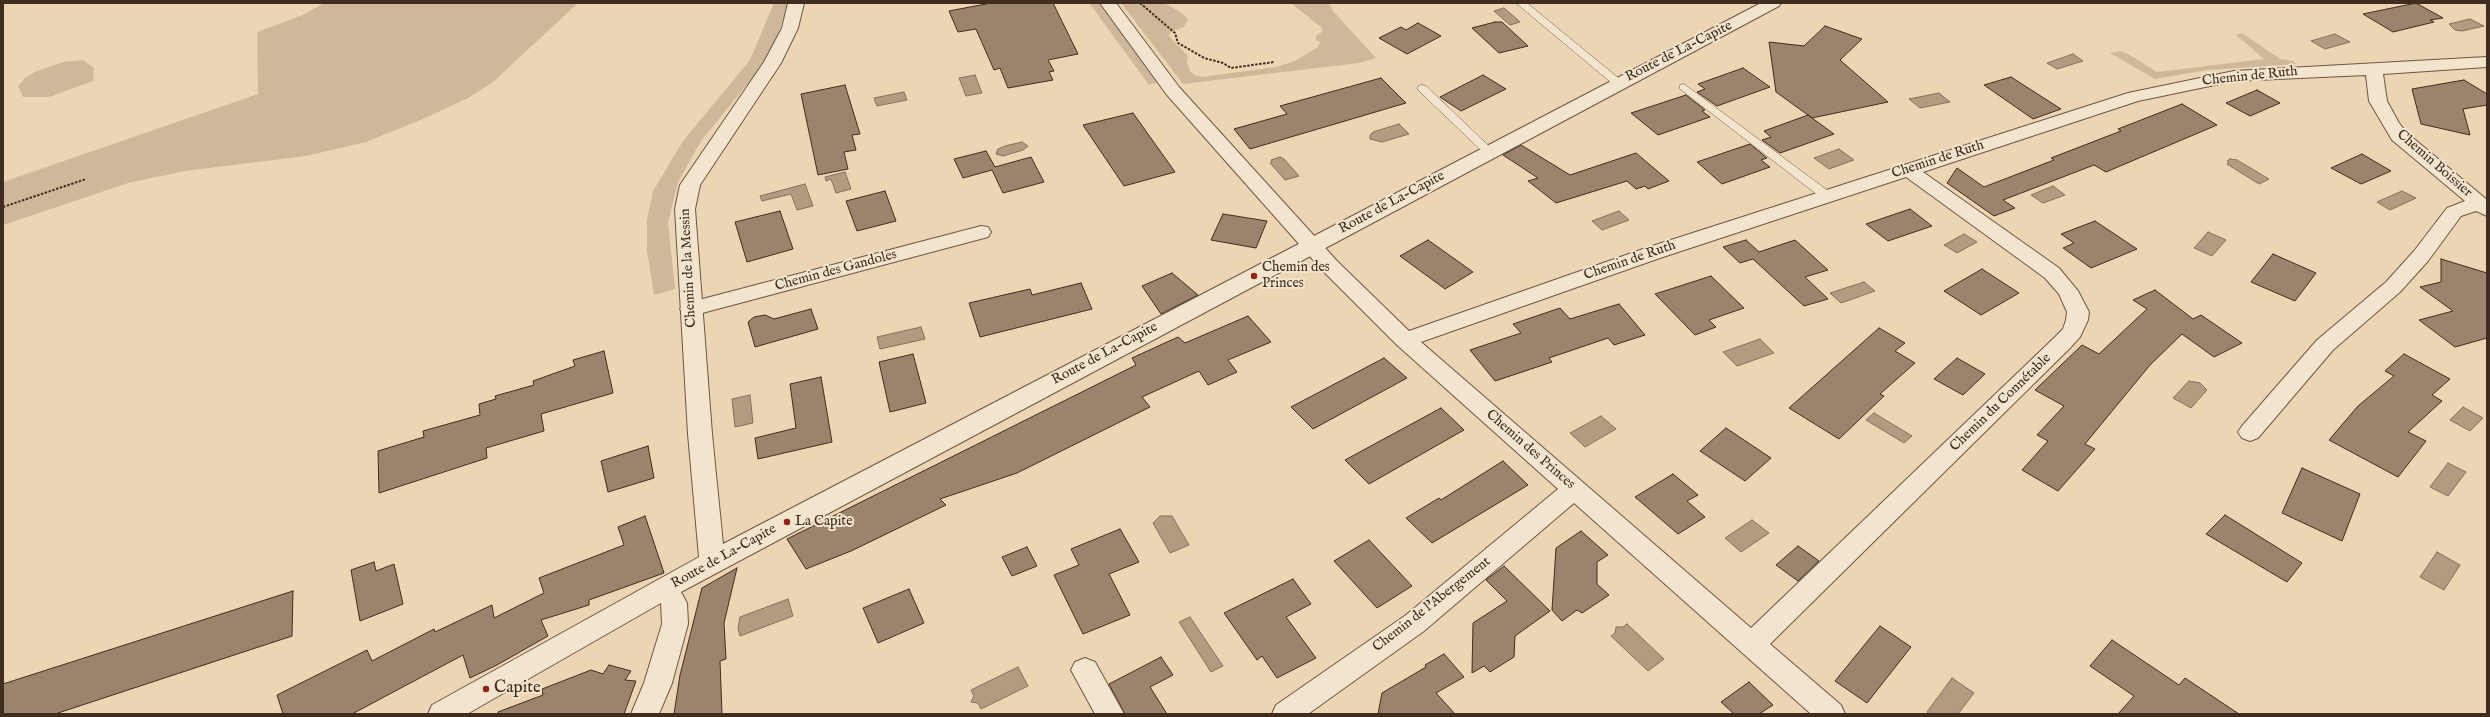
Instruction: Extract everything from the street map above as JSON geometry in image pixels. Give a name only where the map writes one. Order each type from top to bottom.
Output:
[{"type":"street","name":"Chemin de la Messin","points":[[712,562],[704,489],[684,209],[690,185],[738,109],[772,64],[790,28],[796,3]]},
{"type":"street","name":"Chemin des Princes","points":[[1108,3],[1173,91],[1330,266],[1405,340],[1831,714]]},
{"type":"street","name":"Route de La-Capite","points":[[442,714],[667,589],[712,562],[1618,83],[1773,3]]},
{"type":"street","name":"Chemin de Ruth","points":[[1405,340],[1653,253],[2134,97],[2183,85],[2264,73],[2374,69],[2487,62]]},
{"type":"street","name":"Chemin Boissier","points":[[2374,69],[2378,101],[2390,124],[2420,155],[2483,206]]},
{"type":"street","name":"Chemin du Connétable","points":[[1752,644],[2062,343],[2072,332],[2077,320],[2078,312],[2068,291],[2052,273],[1908,170]]},
{"type":"street","points":[[2250,432],[2325,345],[2393,287],[2421,256],[2454,212],[2483,206]]},
{"type":"street","name":"Chemin des Gandoles","points":[[692,309],[981,232]]},
{"type":"street","name":"Chemin de l'Abergement","points":[[1286,714],[1415,623],[1574,489]]},
{"type":"street","points":[[645,714],[658,683],[675,624],[674,603],[667,589]]},
{"type":"street","points":[[1085,670],[1110,714]]},
{"type":"lane","points":[[1521,3],[1618,83]]},
{"type":"lane","points":[[1684,87],[1827,196]]},
{"type":"lane","points":[[1422,88],[1489,152]]},
{"type":"path","points":[[1140,3],[1174,33],[1178,43],[1204,58],[1223,62],[1231,68],[1274,62]]},
{"type":"path","points":[[3,207],[86,179]]},
{"type":"shaded area","points":[[324,3],[578,3],[493,82],[468,98],[423,119],[366,142],[306,156],[185,171],[128,183],[3,225],[3,182],[258,94],[257,32],[303,15]]},
{"type":"shaded area","points":[[774,3],[788,3],[776,41],[754,76],[701,141],[678,182],[668,222],[675,289],[654,295],[647,251],[647,220],[653,191],[683,141],[750,60]]},
{"type":"shaded area","points":[[1100,3],[1159,82],[1149,85],[1090,4]]},
{"type":"shaded area","points":[[1121,3],[1164,3],[1179,11],[1188,19],[1184,27],[1170,32],[1169,36],[1188,56],[1187,62],[1190,71],[1194,75],[1202,77],[1276,67],[1295,61],[1318,47],[1320,42],[1316,40],[1316,36],[1322,32],[1322,28],[1291,3],[1329,3],[1333,11],[1376,58],[1359,63],[1183,84]]},
{"type":"shaded area","points":[[1504,8],[1520,22],[1510,25],[1494,11]]},
{"type":"shaded area","points":[[2470,19],[2484,26],[2462,31],[2455,30],[2449,24]]},
{"type":"shaded area","points":[[2242,33],[2280,59],[2293,61],[2296,64],[2208,70],[2155,79],[2110,53],[2120,51],[2128,54],[2157,72],[2264,59],[2236,35]]},
{"type":"shaded area","points":[[2335,34],[2350,42],[2325,49],[2311,41]]},
{"type":"shaded area","points":[[2073,54],[2083,61],[2057,69],[2047,63]]},
{"type":"shaded area","points":[[83,60],[94,68],[93,81],[49,97],[23,97],[18,86],[26,77],[37,71],[63,62]]},
{"type":"shaded area","points":[[975,75],[982,93],[966,96],[959,78]]},
{"type":"shaded area","points":[[904,92],[907,100],[877,106],[874,98]]},
{"type":"shaded area","points":[[1939,93],[1950,102],[1920,108],[1909,99]]},
{"type":"shaded area","points":[[1399,124],[1409,134],[1382,142],[1370,139],[1370,135],[1373,132]]},
{"type":"shaded area","points":[[1022,142],[1028,146],[1023,150],[1003,156],[996,154],[998,149]]},
{"type":"shaded area","points":[[1839,149],[1854,160],[1829,169],[1814,158]]},
{"type":"shaded area","points":[[1280,157],[1284,159],[1299,176],[1285,180],[1270,163],[1272,162],[1271,160]]},
{"type":"shaded area","points":[[2230,159],[2237,160],[2269,179],[2259,184],[2227,164],[2229,163],[2227,161]]},
{"type":"shaded area","points":[[845,172],[851,189],[836,193],[831,179],[826,181],[825,177]]},
{"type":"shaded area","points":[[805,184],[813,206],[797,210],[791,194],[762,201],[760,196]]},
{"type":"shaded area","points":[[2053,186],[2065,195],[2043,203],[2031,195]]},
{"type":"shaded area","points":[[2402,191],[2416,198],[2390,210],[2377,202]]},
{"type":"shaded area","points":[[1619,211],[1629,220],[1602,230],[1592,221]]},
{"type":"shaded area","points":[[2208,232],[2226,240],[2212,256],[2194,248]]},
{"type":"shaded area","points":[[1964,234],[1977,242],[1957,253],[1944,245]]},
{"type":"shaded area","points":[[1864,282],[1875,291],[1841,303],[1830,293]]},
{"type":"shaded area","points":[[921,327],[925,339],[880,349],[877,337]]},
{"type":"shaded area","points":[[1760,339],[1774,353],[1737,366],[1723,352]]},
{"type":"shaded area","points":[[2189,381],[2200,383],[2207,390],[2191,408],[2173,398]]},
{"type":"shaded area","points":[[750,395],[753,423],[735,427],[732,399]]},
{"type":"shaded area","points":[[2463,407],[2483,418],[2470,431],[2450,420]]},
{"type":"shaded area","points":[[1874,413],[1912,436],[1904,443],[1866,420]]},
{"type":"shaded area","points":[[1601,416],[1616,429],[1585,447],[1570,433]]},
{"type":"shaded area","points":[[2448,463],[2466,472],[2448,496],[2430,487]]},
{"type":"shaded area","points":[[1160,516],[1172,516],[1189,545],[1170,553],[1153,523]]},
{"type":"shaded area","points":[[1752,520],[1769,533],[1741,552],[1725,538]]},
{"type":"shaded area","points":[[2437,552],[2460,565],[2444,590],[2420,577]]},
{"type":"shaded area","points":[[788,599],[793,616],[740,636],[738,628],[740,617]]},
{"type":"shaded area","points":[[1190,617],[1223,666],[1211,672],[1179,622]]},
{"type":"shaded area","points":[[1627,624],[1664,659],[1648,671],[1611,636],[1615,633],[1616,627],[1623,627]]},
{"type":"shaded area","points":[[1018,667],[1028,686],[981,709],[978,703],[971,702],[974,696],[971,690]]},
{"type":"shaded area","points":[[1952,678],[1974,693],[1958,714],[1930,714],[1927,712]]},
{"type":"building","points":[[991,3],[1053,3],[1078,54],[1048,60],[1054,71],[1049,72],[1053,80],[1008,88],[1000,68],[994,70],[976,29],[958,32],[949,11]]},
{"type":"building","points":[[2416,3],[2443,18],[2430,20],[2434,22],[2393,32],[2363,14]]},
{"type":"building","points":[[1495,22],[1502,22],[1528,46],[1499,53],[1472,28]]},
{"type":"building","points":[[1418,23],[1441,36],[1407,54],[1379,38],[1401,27],[1406,30]]},
{"type":"building","points":[[1825,26],[1862,39],[1840,60],[1888,102],[1812,118],[1776,92],[1769,42],[1804,46]]},
{"type":"building","points":[[1743,68],[1770,87],[1717,106],[1697,92],[1705,89],[1698,84]]},
{"type":"building","points":[[1483,75],[1506,89],[1461,111],[1440,97]]},
{"type":"building","points":[[2011,77],[2061,109],[2033,119],[1984,85]]},
{"type":"building","points":[[1381,78],[1406,103],[1250,149],[1234,129],[1287,114],[1280,106]]},
{"type":"building","points":[[2464,80],[2487,94],[2487,105],[2463,109],[2470,135],[2421,124],[2412,89]]},
{"type":"building","points":[[845,85],[860,134],[852,135],[856,150],[844,152],[848,169],[818,175],[801,94]]},
{"type":"building","points":[[2257,90],[2280,103],[2250,116],[2226,103]]},
{"type":"building","points":[[1686,95],[1705,110],[1702,111],[1710,117],[1658,135],[1631,113]]},
{"type":"building","points":[[2182,104],[2217,125],[2106,172],[2094,165],[2003,200],[2015,208],[1994,216],[1947,183],[1957,168],[1984,187],[2054,160],[2051,158],[2121,131],[2118,129]]},
{"type":"building","points":[[1133,113],[1175,172],[1124,186],[1083,125]]},
{"type":"building","points":[[1808,115],[1834,134],[1780,153],[1762,140],[1771,137],[1764,131]]},
{"type":"building","points":[[1750,144],[1767,158],[1761,160],[1770,167],[1722,184],[1697,162]]},
{"type":"building","points":[[1521,145],[1570,175],[1636,153],[1669,181],[1648,189],[1645,186],[1636,189],[1627,181],[1556,203],[1528,181],[1538,178],[1503,155]]},
{"type":"building","points":[[986,151],[995,167],[1031,157],[1044,182],[1003,193],[992,170],[963,178],[954,159]]},
{"type":"building","points":[[2362,154],[2391,171],[2361,184],[2331,168]]},
{"type":"building","points":[[885,191],[896,221],[857,231],[846,201]]},
{"type":"building","points":[[1910,209],[1932,226],[1888,241],[1866,224]]},
{"type":"building","points":[[780,211],[793,249],[747,262],[735,222]]},
{"type":"building","points":[[1223,214],[1267,221],[1256,248],[1211,240]]},
{"type":"building","points":[[2095,221],[2137,249],[2091,268],[2063,248],[2074,243],[2061,234]]},
{"type":"building","points":[[1428,240],[1473,272],[1445,289],[1400,256]]},
{"type":"building","points":[[1746,240],[1759,252],[1795,240],[1828,270],[1805,277],[1828,299],[1804,306],[1753,259],[1740,263],[1723,247]]},
{"type":"building","points":[[2273,254],[2316,273],[2295,301],[2251,282]]},
{"type":"building","points":[[2441,259],[2487,273],[2487,338],[2455,347],[2419,320],[2453,311],[2420,287],[2441,282]]},
{"type":"building","points":[[1982,269],[2019,293],[1981,315],[1944,291]]},
{"type":"building","points":[[1172,273],[1198,295],[1161,314],[1142,286]]},
{"type":"building","points":[[1711,276],[1744,308],[1709,320],[1716,327],[1695,335],[1655,294]]},
{"type":"building","points":[[1081,283],[1092,309],[980,337],[969,303],[1030,289],[1032,295]]},
{"type":"building","points":[[2155,290],[2193,319],[2201,315],[2242,343],[2214,357],[2182,334],[2150,365],[2085,444],[2095,449],[2058,491],[2022,470],[2048,441],[2037,435],[2064,406],[2035,390],[2082,345],[2099,354],[2147,309],[2133,300]]},
{"type":"building","points":[[1619,304],[1645,335],[1614,345],[1608,338],[1549,358],[1552,362],[1495,381],[1470,350],[1521,333],[1513,324],[1560,308],[1570,319]]},
{"type":"building","points":[[811,309],[818,329],[755,347],[748,322],[754,317],[765,315],[774,319]]},
{"type":"building","points":[[1248,316],[1271,342],[1228,360],[1237,372],[1208,385],[1199,371],[1142,397],[1150,407],[1017,473],[940,499],[946,505],[851,551],[806,569],[787,539],[1136,365],[1132,358],[1178,337],[1185,343]]},
{"type":"building","points":[[1879,328],[1905,343],[1895,351],[1915,363],[1880,394],[1884,396],[1839,439],[1789,408]]},
{"type":"building","points":[[604,351],[613,393],[541,414],[544,431],[486,448],[487,458],[379,493],[378,451],[424,437],[423,431],[480,415],[479,404],[496,399],[495,396],[534,385],[533,381],[575,366],[573,360]]},
{"type":"building","points":[[913,354],[926,403],[890,412],[879,362]]},
{"type":"building","points":[[2404,354],[2450,379],[2432,395],[2442,401],[2408,432],[2426,441],[2398,477],[2329,440],[2358,406],[2394,376],[2385,371]]},
{"type":"building","points":[[1384,358],[1407,378],[1313,429],[1291,407]]},
{"type":"building","points":[[1957,358],[1985,374],[1963,395],[1934,379]]},
{"type":"building","points":[[821,377],[832,442],[758,459],[755,438],[796,428],[790,384]]},
{"type":"building","points":[[1441,408],[1464,430],[1369,484],[1345,460]]},
{"type":"building","points":[[1726,428],[1771,458],[1745,481],[1700,451]]},
{"type":"building","points":[[648,446],[654,478],[608,492],[601,461]]},
{"type":"building","points":[[1503,461],[1528,485],[1432,543],[1406,518],[1439,498],[1441,500]]},
{"type":"building","points":[[2302,468],[2360,494],[2342,541],[2282,513]]},
{"type":"building","points":[[1673,474],[1698,495],[1687,501],[1705,517],[1678,534],[1635,497]]},
{"type":"building","points":[[2225,515],[2302,563],[2287,582],[2206,534]]},
{"type":"building","points":[[645,516],[664,573],[589,600],[589,605],[541,620],[548,636],[497,665],[470,678],[463,655],[352,714],[283,714],[277,695],[367,650],[372,661],[434,629],[435,632],[492,605],[494,618],[544,593],[539,578],[624,545],[618,527]]},
{"type":"building","points":[[1120,529],[1139,562],[1109,574],[1130,615],[1083,634],[1054,575],[1079,565],[1071,549]]},
{"type":"building","points":[[1581,531],[1608,555],[1597,562],[1597,584],[1609,595],[1582,613],[1577,610],[1562,621],[1552,610],[1556,548]]},
{"type":"building","points":[[1369,540],[1412,586],[1377,608],[1334,561]]},
{"type":"building","points":[[1798,546],[1819,561],[1798,581],[1776,565]]},
{"type":"building","points":[[1027,547],[1037,566],[1012,576],[1002,557]]},
{"type":"building","points":[[374,562],[376,571],[394,564],[403,604],[360,621],[351,570]]},
{"type":"building","points":[[1504,566],[1550,611],[1515,636],[1514,657],[1490,672],[1484,666],[1472,673],[1473,623],[1507,601],[1486,580]]},
{"type":"building","points":[[737,568],[724,623],[726,659],[720,661],[722,714],[674,714],[680,675],[702,588]]},
{"type":"building","points":[[1293,579],[1311,604],[1286,617],[1316,658],[1277,678],[1262,656],[1257,660],[1224,613]]},
{"type":"building","points":[[909,589],[924,623],[878,643],[863,608]]},
{"type":"building","points":[[293,591],[292,636],[55,714],[3,714],[3,684]]},
{"type":"building","points":[[1880,626],[1911,647],[1867,703],[1835,681]]},
{"type":"building","points":[[2112,640],[2179,685],[2185,678],[2239,714],[2118,714],[2134,696],[2090,666]]},
{"type":"building","points":[[1444,654],[1464,677],[1436,693],[1455,714],[1378,714],[1382,693],[1426,667],[1425,665]]},
{"type":"building","points":[[1161,657],[1173,675],[1150,687],[1167,714],[1125,714],[1109,684]]},
{"type":"building","points":[[609,665],[631,671],[625,680],[636,681],[624,714],[498,714],[498,712],[543,695],[542,689],[591,670],[603,674]]},
{"type":"building","points":[[1749,682],[1773,705],[1759,714],[1734,714],[1721,702]]},
{"type":"place","name":"Chemin des Princes","points":[[1254,276]]},
{"type":"place","name":"La Capite","points":[[787,522]]},
{"type":"place","name":"Capite","points":[[486,689]]}]
